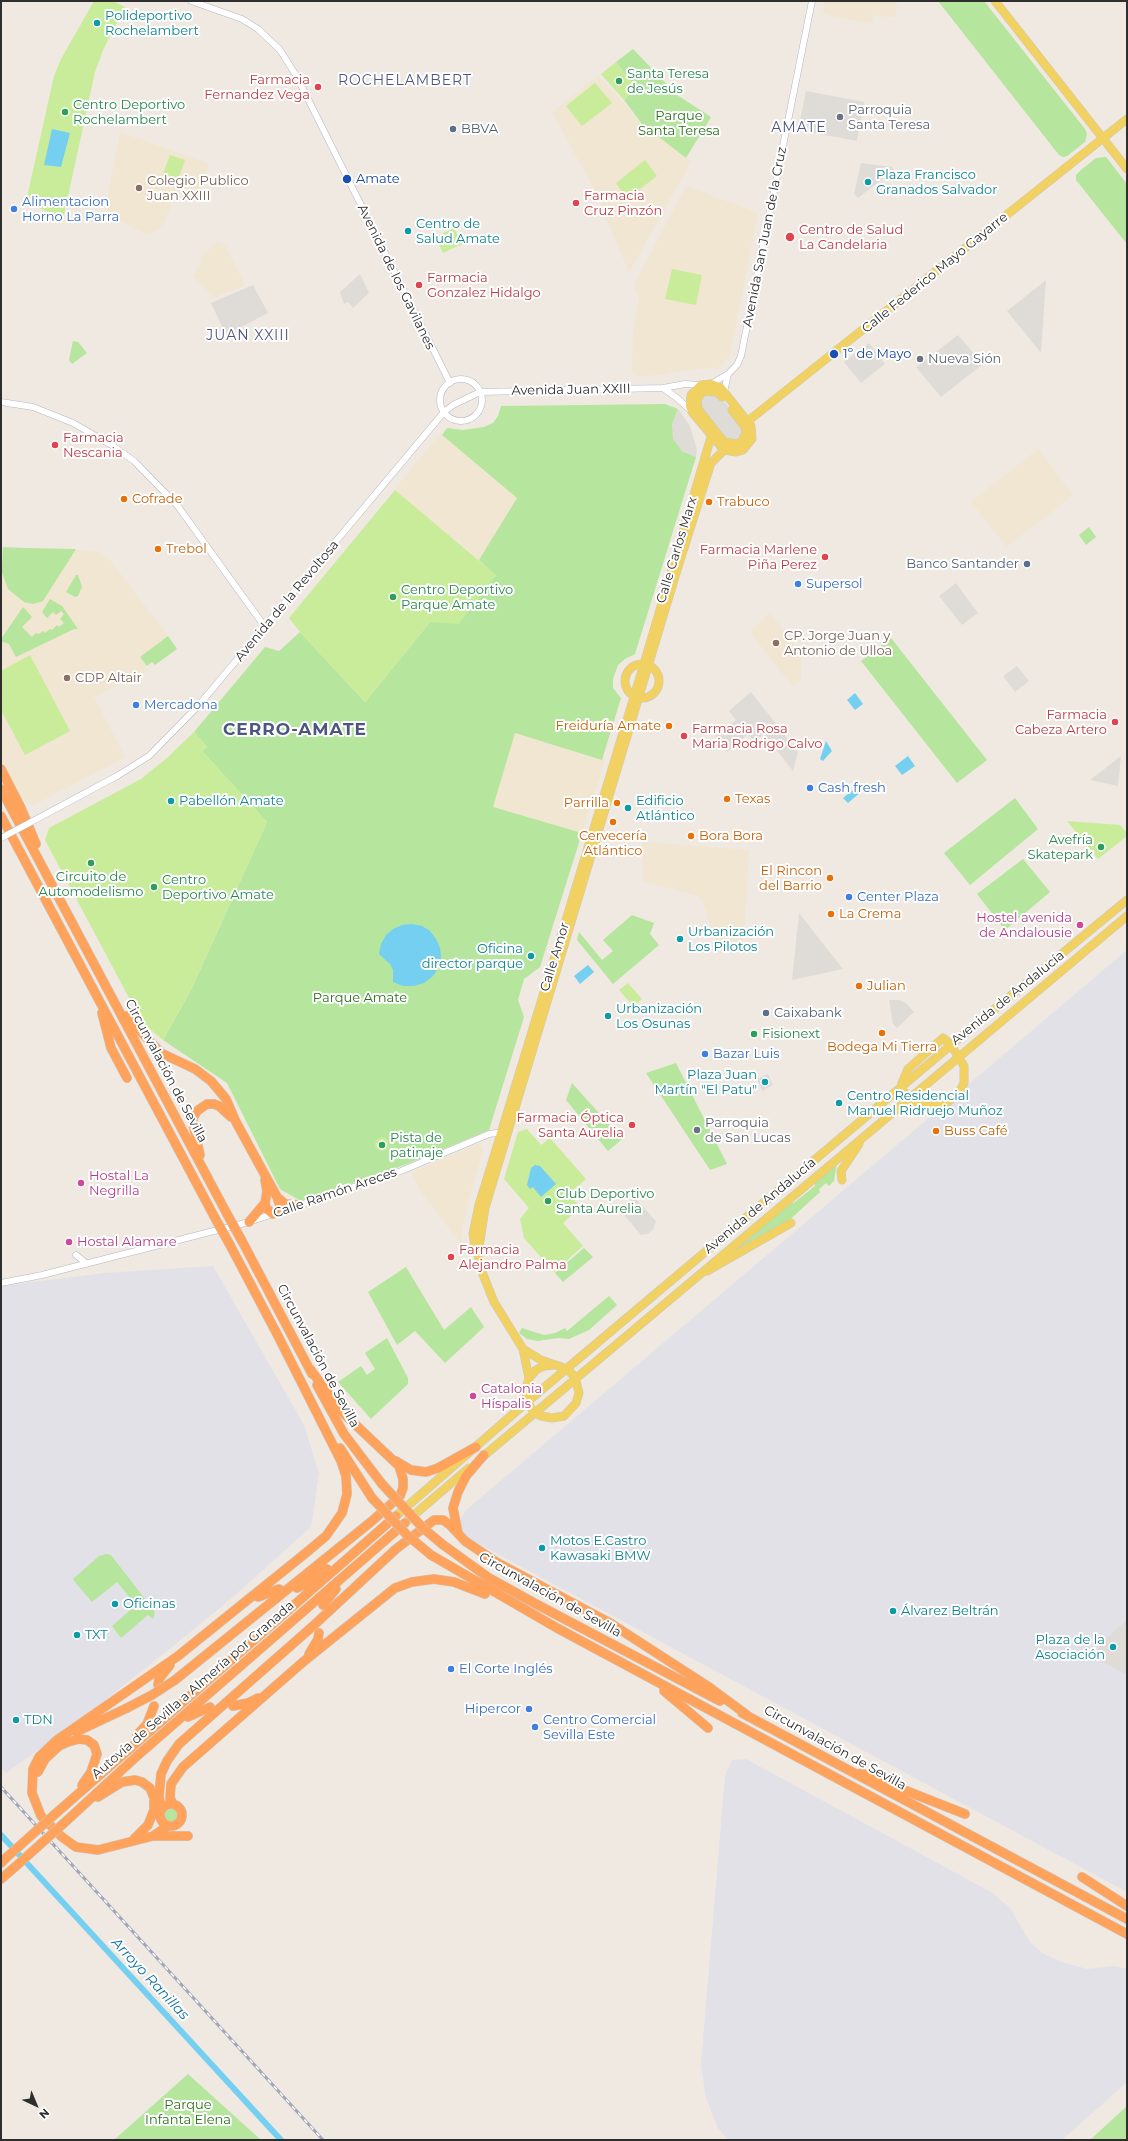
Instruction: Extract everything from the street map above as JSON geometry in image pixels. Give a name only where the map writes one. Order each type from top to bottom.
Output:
[{"type":"highway","points":[[1,769],[21,808],[58,897]]},
{"type":"highway","name":"Circunvalación de Sevilla","points":[[1,789],[310,1369],[322,1397],[344,1434],[382,1484],[423,1528],[442,1544],[489,1578],[529,1601],[843,1767],[1127,1920]]},
{"type":"highway","name":"Circunvalación de Sevilla","points":[[1,816],[275,1330],[336,1441],[372,1498],[407,1536],[431,1555],[557,1628],[1127,1934]]},
{"type":"highway","points":[[1,828],[32,874]]},
{"type":"highway","points":[[97,996],[111,1048],[127,1078]]},
{"type":"highway","points":[[116,1005],[160,1053],[195,1070],[211,1081],[226,1100],[236,1122],[277,1196],[285,1204],[300,1205]]},
{"type":"highway","points":[[204,1170],[194,1135],[193,1118],[196,1111],[207,1104],[214,1104],[227,1112],[236,1122]]},
{"type":"highway","points":[[265,1176],[267,1191],[265,1203],[266,1208],[276,1213],[280,1206],[277,1196]]},
{"type":"highway","points":[[249,1222],[265,1203]]},
{"type":"highway","points":[[188,1836],[153,1836],[134,1839],[98,1850],[76,1847],[62,1837],[41,1816],[35,1805],[32,1784],[33,1769],[39,1757],[56,1740],[178,1656],[236,1611],[326,1536],[342,1513],[347,1494],[346,1476],[341,1461],[275,1330]]},
{"type":"highway","points":[[32,1784],[36,1768],[43,1757],[57,1744],[69,1736],[152,1695],[175,1680],[372,1521],[400,1496],[403,1488],[403,1479],[399,1466],[341,1411],[310,1369]]},
{"type":"highway","points":[[390,1457],[410,1470],[426,1472],[438,1468],[476,1446]]},
{"type":"highway","points":[[459,1534],[453,1508],[458,1492],[466,1476],[484,1455]]},
{"type":"highway","name":"Autovía de Sevilla a Almería por Granada","points":[[4,1860],[85,1787],[396,1516]]},
{"type":"highway","points":[[160,1812],[159,1796],[161,1774],[167,1761],[180,1744],[396,1549],[434,1520],[443,1520],[476,1550],[496,1562],[610,1623],[709,1687],[747,1716]]},
{"type":"highway","name":"Autovía de Sevilla a Almería por Granada","points":[[1,1879],[137,1756],[405,1523]]},
{"type":"highway","points":[[297,1588],[308,1583],[360,1543],[382,1529]]},
{"type":"highway","points":[[323,1605],[373,1551]]},
{"type":"highway","points":[[173,1804],[170,1791],[175,1776],[265,1695],[395,1588],[412,1582],[434,1579],[454,1582],[475,1589],[557,1628]]},
{"type":"highway","points":[[236,1611],[265,1593],[279,1589]]},
{"type":"highway","points":[[304,1662],[318,1639],[319,1633]]},
{"type":"highway","points":[[158,1685],[163,1673],[178,1656]]},
{"type":"highway","points":[[647,1677],[708,1728]]},
{"type":"highway","points":[[232,1706],[248,1703],[265,1695]]},
{"type":"highway","points":[[85,1787],[147,1724],[154,1706]]},
{"type":"highway","points":[[137,1756],[188,1717],[210,1707]]},
{"type":"highway","points":[[32,1784],[45,1759],[59,1746],[79,1739],[87,1740],[96,1748],[97,1754],[95,1762],[91,1772],[67,1803]]},
{"type":"highway","points":[[843,1767],[874,1777],[965,1814]]},
{"type":"highway","points":[[78,1809],[122,1782],[135,1780],[142,1782],[150,1788],[154,1794],[160,1812],[162,1822],[168,1826],[175,1826],[182,1818],[180,1807],[173,1804],[166,1805],[160,1812],[148,1825],[134,1839]]},
{"type":"highway","points":[[148,1825],[154,1810],[154,1794]]},
{"type":"highway","points":[[153,1836],[168,1826]]},
{"type":"highway","points":[[1082,1877],[1127,1906]]},
{"type":"main road","points":[[995,1],[1127,169]]},
{"type":"main road","name":"Calle Federico Mayo Gayarre","points":[[747,420],[919,287],[1127,119]]},
{"type":"main road","points":[[711,384],[724,392],[747,420],[752,432],[748,445],[736,452],[724,450],[711,437],[692,412],[690,406],[691,395],[701,385],[711,384]]},
{"type":"main road","points":[[732,410],[745,427],[746,433],[742,441],[737,444],[724,442],[698,409],[697,400],[703,391],[717,392],[732,410],[747,420]]},
{"type":"main road","name":"Calle Carlos Marx","points":[[647,665],[711,437]]},
{"type":"main road","name":"Calle Carlos Marx","points":[[647,665],[711,463],[724,450]]},
{"type":"main road","points":[[647,665],[658,674],[659,685],[653,695],[636,698],[626,688],[625,676],[632,667],[647,665]]},
{"type":"main road","name":"Calle Amor","points":[[528,1402],[526,1389],[529,1378],[523,1349],[494,1302],[480,1266],[477,1250],[485,1208],[505,1132],[647,665]]},
{"type":"main road","name":"Avenida de Andalucía","points":[[951,1045],[1127,900]]},
{"type":"main road","name":"Avenida de Andalucía","points":[[405,1523],[575,1377],[1127,916]]},
{"type":"main road","points":[[943,1038],[951,1045],[959,1056],[964,1066],[964,1083],[959,1093],[943,1106],[919,1104],[908,1098],[901,1088],[908,1069],[943,1038]]},
{"type":"main road","name":"Avenida de Andalucía","points":[[396,1516],[476,1446],[901,1088]]},
{"type":"main road","points":[[842,1180],[841,1172],[846,1161],[866,1134]]},
{"type":"main road","points":[[689,1282],[792,1223]]},
{"type":"main road","points":[[523,1349],[554,1365],[567,1369],[575,1377],[579,1393],[576,1403],[564,1416],[552,1418],[541,1416],[534,1412],[528,1402]]},
{"type":"main road","points":[[529,1378],[536,1370],[544,1366],[554,1365]]},
{"type":"street","name":"Avenida de los Gavilanes","points":[[191,1],[242,19],[258,29],[280,50],[297,77],[450,383]]},
{"type":"street","name":"Avenida San Juan de la Cruz","points":[[728,374],[737,365],[741,356],[812,1]]},
{"type":"street","points":[[711,384],[728,374]]},
{"type":"street","points":[[724,392],[728,374]]},
{"type":"street","points":[[466,380],[477,386],[480,392],[481,407],[471,418],[456,421],[444,412],[441,407],[441,394],[450,383],[466,380]]},
{"type":"street","name":"Avenida Juan XXIII","points":[[480,392],[663,388],[682,384],[701,385]]},
{"type":"street","points":[[663,388],[677,398],[692,412]]},
{"type":"street","name":"Avenida de la Revoltosa","points":[[1,838],[117,776],[150,756],[169,738],[265,626],[444,412],[461,400],[480,392]]},
{"type":"street","points":[[1,402],[33,407],[73,423],[113,446],[134,461],[177,505],[265,626]]},
{"type":"street","name":"Calle Ramón Areces","points":[[1,1282],[86,1263],[249,1222],[400,1171],[489,1134],[505,1132]]},
{"type":"street","points":[[76,1255],[86,1263]]},
{"type":"shaded area","points":[[825,1],[897,1],[895,18],[873,15],[872,24],[823,14]]},
{"type":"shaded area","points":[[598,75],[642,124],[691,162],[629,272],[593,187],[552,112]]},
{"type":"shaded area","points":[[806,91],[864,102],[857,141],[798,130]]},
{"type":"shaded area","points":[[120,132],[209,164],[197,198],[177,192],[188,159],[163,226],[149,235],[135,229],[105,211]]},
{"type":"shaded area","name":"Plaza Francisco Granados Salvador","points":[[861,163],[892,167],[894,170],[858,198],[854,194]]},
{"type":"shaded area","points":[[686,186],[758,213],[730,355],[720,367],[667,373],[664,375],[635,376],[632,372],[633,331],[639,299],[634,285]]},
{"type":"shaded area","points":[[217,242],[225,245],[245,285],[213,298],[193,276],[197,272],[195,270],[202,262],[200,258]]},
{"type":"shaded area","points":[[360,274],[369,293],[353,308],[348,302],[344,304],[340,292]]},
{"type":"shaded area","points":[[1046,280],[1041,353],[1007,311]]},
{"type":"shaded area","points":[[253,285],[268,313],[226,335],[211,303]]},
{"type":"shaded area","points":[[958,335],[983,364],[941,397],[916,367]]},
{"type":"shaded area","points":[[869,343],[885,364],[861,383],[844,362]]},
{"type":"shaded area","points":[[717,392],[745,427],[745,437],[730,444],[697,408],[699,395]]},
{"type":"shaded area","points":[[678,409],[690,426],[697,450],[696,457],[682,451],[673,439],[672,425]]},
{"type":"shaded area","points":[[440,434],[517,498],[479,560],[394,490]]},
{"type":"shaded area","points":[[1038,449],[1073,495],[1007,547],[971,502]]},
{"type":"shaded area","name":"CDP Altair","points":[[1,547],[97,551],[110,560],[168,636],[140,657],[149,670],[94,697],[125,757],[34,805],[22,800],[1,759]]},
{"type":"shaded area","points":[[956,583],[978,613],[962,625],[939,596]]},
{"type":"shaded area","name":"CP. Jorge Juan y Antonio de Ulloa","points":[[770,613],[801,653],[801,680],[792,686],[750,632]]},
{"type":"shaded area","points":[[1017,666],[1029,681],[1015,692],[1003,676]]},
{"type":"shaded area","points":[[751,692],[798,752],[793,771],[764,734],[754,742],[748,734],[727,752],[715,736],[736,720],[729,711]]},
{"type":"shaded area","points":[[515,733],[605,760],[582,833],[493,807]]},
{"type":"shaded area","points":[[1121,756],[1118,786],[1090,780]]},
{"type":"shaded area","points":[[642,842],[749,850],[743,949],[738,952],[716,943],[703,902],[698,896],[643,881]]},
{"type":"shaded area","points":[[799,913],[843,969],[792,980]]},
{"type":"shaded area","points":[[1127,950],[1127,1892],[466,1537],[460,1525],[461,1518],[465,1511]]},
{"type":"shaded area","points":[[889,1000],[899,1000],[906,1003],[914,1012],[897,1028],[893,1024]]},
{"type":"shaded area","name":"Plaza Juan Martín \"El Patu\"","points":[[768,1074],[773,1085],[762,1091],[757,1079]]},
{"type":"shaded area","points":[[479,1143],[483,1150],[462,1229],[462,1245],[421,1192],[411,1173]]},
{"type":"shaded area","points":[[634,1197],[656,1221],[653,1230],[648,1234],[641,1235],[620,1210]]},
{"type":"shaded area","points":[[213,1266],[304,1425],[319,1473],[311,1527],[233,1597],[172,1647],[80,1720],[6,1773],[1,1768],[1,1286],[105,1273]]},
{"type":"shaded area","name":"Plaza de la Asociación","points":[[1127,1620],[1127,1675],[1103,1662],[1098,1649],[1101,1643]]},
{"type":"shaded area","points":[[746,1759],[991,1892],[1010,1908],[1030,1942],[1042,1953],[1062,1962],[1087,1969],[1114,1966],[1127,1969],[1127,2082],[1062,2140],[728,2140],[718,2128],[706,2098],[701,2065],[725,1775],[732,1760]]},
{"type":"green space","name":"Centro Deportivo Rochelambert","points":[[94,1],[113,1],[125,7],[103,50],[95,72],[63,219],[26,202],[54,76],[61,59]]},
{"type":"green space","points":[[938,1],[984,1],[1085,129],[1087,134],[1085,142],[1067,156],[1063,157],[1059,155]]},
{"type":"green space","name":"Parque Santa Teresa","points":[[633,49],[677,95],[711,117],[686,158],[642,124],[624,100],[636,88],[616,62]]},
{"type":"green space","name":"Santa Teresa de Jesús","points":[[616,62],[636,88],[624,100],[601,74]]},
{"type":"green space","points":[[595,83],[612,103],[582,126],[566,106]]},
{"type":"green space","points":[[170,155],[185,160],[175,188],[160,182]]},
{"type":"green space","points":[[1106,157],[1127,184],[1127,244],[1076,180],[1076,175],[1096,158]]},
{"type":"green space","points":[[645,160],[657,176],[627,199],[616,183]]},
{"type":"green space","points":[[454,228],[462,244],[443,253],[435,237]]},
{"type":"green space","points":[[672,269],[702,275],[696,305],[665,299]]},
{"type":"green space","points":[[73,341],[78,342],[87,353],[72,364],[69,360]]},
{"type":"green space","name":"Parque Amate","points":[[665,404],[678,409],[672,425],[682,451],[696,457],[635,654],[625,659],[618,665],[613,679],[613,688],[621,698],[602,760],[515,733],[493,807],[582,833],[540,967],[524,979],[518,1000],[524,1017],[489,1130],[407,1164],[301,1201],[280,1189],[227,1083],[163,1040],[191,990],[267,822],[202,751],[207,747],[194,732],[265,647],[279,651],[300,632],[365,702],[430,622],[496,576],[479,560],[517,498],[442,435],[447,428],[463,430],[484,427],[493,423],[498,416],[501,406]]},
{"type":"green space","name":"Centro Deportivo Parque Amate","points":[[395,490],[496,575],[459,624],[430,622],[365,702],[300,632],[289,618]]},
{"type":"green space","points":[[1089,527],[1096,537],[1086,545],[1079,535]]},
{"type":"green space","points":[[3,547],[76,549],[43,601],[33,604],[24,602],[8,589],[2,572]]},
{"type":"green space","points":[[76,575],[78,575],[82,587],[78,596],[75,597],[66,592]]},
{"type":"green space","points":[[50,599],[62,606],[78,629],[74,629],[16,657],[9,644],[1,641],[1,639],[23,607],[32,617],[22,627],[32,637],[36,633],[39,634],[43,631],[45,633],[50,629],[52,630],[57,625],[59,627],[64,623],[60,619],[64,614],[61,611],[56,615],[53,612],[47,618],[42,612]]},
{"type":"green space","points":[[168,636],[177,649],[155,665],[152,662],[147,666],[140,657]]},
{"type":"green space","points":[[891,638],[987,760],[957,783],[861,661]]},
{"type":"green space","points":[[30,655],[70,731],[25,755],[1,710],[1,671]]},
{"type":"green space","name":"Centro Deportivo Amate","points":[[194,732],[207,747],[202,751],[267,822],[191,990],[163,1040],[146,1026],[136,1011],[45,840],[49,828],[141,779],[167,758]]},
{"type":"green space","points":[[1015,798],[1038,829],[970,885],[944,853]]},
{"type":"green space","name":"Avefría Skatepark","points":[[1067,821],[1120,825],[1127,833],[1127,836],[1098,859]]},
{"type":"green space","points":[[1023,859],[1050,892],[1005,930],[977,894]]},
{"type":"green space","points":[[632,915],[654,923],[650,934],[659,945],[613,984],[577,940],[579,932],[602,960],[613,951],[603,940]]},
{"type":"green space","points":[[628,983],[642,999],[633,1006],[619,990]]},
{"type":"green space","points":[[676,1063],[727,1164],[710,1170],[646,1073]]},
{"type":"green space","points":[[572,1083],[622,1139],[608,1151],[566,1100]]},
{"type":"green space","name":"Club Deportivo Santa Aurelia","points":[[527,1129],[541,1145],[550,1138],[586,1179],[569,1194],[580,1207],[563,1223],[583,1246],[554,1272],[524,1238],[520,1219],[529,1208],[504,1179],[518,1132]]},
{"type":"green space","name":"Pista de patinaje","points":[[379,1137],[385,1137],[389,1141],[389,1147],[385,1151],[379,1151],[375,1147],[375,1141]]},
{"type":"green space","points":[[837,1162],[834,1181],[829,1186],[826,1183],[819,1189],[820,1192],[784,1225],[716,1263],[783,1207],[795,1202],[815,1186],[814,1180]]},
{"type":"green space","points":[[584,1248],[593,1257],[563,1282],[555,1273]]},
{"type":"green space","points":[[406,1267],[444,1330],[471,1307],[484,1327],[445,1363],[415,1331],[397,1345],[368,1292]]},
{"type":"green space","points":[[609,1296],[617,1305],[589,1330],[569,1339],[558,1338],[538,1341],[527,1339],[519,1333],[522,1328],[544,1335],[555,1333],[565,1328],[567,1331]]},
{"type":"green space","points":[[387,1338],[408,1378],[408,1384],[371,1419],[338,1382],[361,1366],[367,1375],[375,1369],[365,1353]]},
{"type":"green space","points":[[106,1554],[111,1555],[155,1612],[153,1619],[148,1615],[121,1638],[112,1626],[136,1605],[117,1582],[92,1602],[73,1579],[99,1556]]},
{"type":"green space","points":[[171,1807],[177,1809],[179,1815],[177,1821],[171,1823],[165,1821],[163,1815],[165,1809]]},
{"type":"green space","name":"Parque Infanta Elena","points":[[188,2074],[261,2140],[114,2140]]},
{"type":"green space","points":[[1127,2106],[1127,2140],[1090,2140]]},
{"type":"water","points":[[52,129],[70,133],[61,167],[44,165]]},
{"type":"water","points":[[855,693],[863,704],[855,710],[847,700]]},
{"type":"water","points":[[826,741],[832,751],[823,761],[820,759]]},
{"type":"water","points":[[908,756],[915,766],[902,775],[895,766]]},
{"type":"water","points":[[857,787],[861,792],[848,803],[843,798]]},
{"type":"water","points":[[412,924],[422,926],[430,931],[440,948],[441,957],[439,967],[433,976],[424,983],[414,986],[403,986],[393,982],[393,970],[390,964],[379,954],[381,944],[386,935],[393,929],[402,925]]},
{"type":"water","points":[[588,965],[594,972],[580,984],[574,976]]},
{"type":"water","points":[[535,1165],[540,1166],[556,1184],[541,1197],[533,1187],[530,1189],[527,1185],[531,1168]]},
{"type":"waterway","name":"Arroyo Ranillas","points":[[1,1835],[281,2140]]},
{"type":"railway","points":[[1,1787],[323,2140]]},
{"type":"place","name":"Polideportivo Rochelambert","points":[[97,23]]},
{"type":"place","name":"Santa Teresa de Jesús","points":[[619,81]]},
{"type":"place","name":"Farmacia Fernandez Vega","points":[[318,87]]},
{"type":"place","name":"Centro Deportivo Rochelambert","points":[[65,112]]},
{"type":"place","name":"Parroquia Santa Teresa","points":[[840,117]]},
{"type":"place","name":"BBVA","points":[[453,129]]},
{"type":"place","name":"Amate","points":[[347,179]]},
{"type":"place","name":"Plaza Francisco Granados Salvador","points":[[868,182]]},
{"type":"place","name":"Colegio Publico Juan XXIII","points":[[139,188]]},
{"type":"place","name":"Farmacia Cruz Pinzón","points":[[576,203]]},
{"type":"place","name":"Alimentacion Horno La Parra","points":[[14,209]]},
{"type":"place","name":"Centro de Salud Amate","points":[[408,231]]},
{"type":"place","name":"Centro de Salud La Candelaria","points":[[790,237]]},
{"type":"place","name":"Farmacia Gonzalez Hidalgo","points":[[419,285]]},
{"type":"place","name":"1º de Mayo","points":[[834,354]]},
{"type":"place","name":"Nueva Sión","points":[[920,359]]},
{"type":"place","name":"Farmacia Nescania","points":[[55,445]]},
{"type":"place","name":"Cofrade","points":[[124,499]]},
{"type":"place","name":"Trabuco","points":[[709,502]]},
{"type":"place","name":"Trebol","points":[[158,549]]},
{"type":"place","name":"Farmacia Marlene Piña Perez","points":[[825,557]]},
{"type":"place","name":"Banco Santander","points":[[1027,564]]},
{"type":"place","name":"Supersol","points":[[798,584]]},
{"type":"place","name":"Centro Deportivo Parque Amate","points":[[393,597]]},
{"type":"place","name":"CP. Jorge Juan y Antonio de Ulloa","points":[[776,643]]},
{"type":"place","name":"CDP Altair","points":[[67,678]]},
{"type":"place","name":"Mercadona","points":[[136,705]]},
{"type":"place","name":"Farmacia Cabeza Artero","points":[[1115,722]]},
{"type":"place","name":"Freiduría Amate","points":[[669,726]]},
{"type":"place","name":"Farmacia Rosa Maria Rodrigo Calvo","points":[[684,736]]},
{"type":"place","name":"Cash fresh","points":[[810,788]]},
{"type":"place","name":"Texas","points":[[727,799]]},
{"type":"place","name":"Pabellón Amate","points":[[171,801]]},
{"type":"place","name":"Parrilla","points":[[617,803]]},
{"type":"place","name":"Edificio Atlántico","points":[[628,808]]},
{"type":"place","name":"Cervecería Atlántico","points":[[613,822]]},
{"type":"place","name":"Bora Bora","points":[[691,836]]},
{"type":"place","name":"Avefría Skatepark","points":[[1101,847]]},
{"type":"place","name":"Circuito de Automodelismo","points":[[91,863]]},
{"type":"place","name":"El Rincon del Barrio","points":[[830,878]]},
{"type":"place","name":"Centro Deportivo Amate","points":[[154,887]]},
{"type":"place","name":"Center Plaza","points":[[849,897]]},
{"type":"place","name":"La Crema","points":[[831,914]]},
{"type":"place","name":"Hostel avenida de Andalousie","points":[[1080,925]]},
{"type":"place","name":"Urbanización Los Pilotos","points":[[680,939]]},
{"type":"place","name":"Oficina director parque","points":[[531,956]]},
{"type":"place","name":"Julian","points":[[859,986]]},
{"type":"place","name":"Caixabank","points":[[766,1013]]},
{"type":"place","name":"Urbanización Los Osunas","points":[[608,1016]]},
{"type":"place","name":"Bodega Mi Tierra","points":[[882,1033]]},
{"type":"place","name":"Fisionext","points":[[754,1034]]},
{"type":"place","name":"Bazar Luis","points":[[705,1054]]},
{"type":"place","name":"Plaza Juan Martín \"El Patu\"","points":[[765,1082]]},
{"type":"place","name":"Centro Residencial Manuel Ridruejo Muñoz","points":[[839,1103]]},
{"type":"place","name":"Farmacia Óptica Santa Aurelia","points":[[632,1125]]},
{"type":"place","name":"Parroquia de San Lucas","points":[[697,1130]]},
{"type":"place","name":"Buss Café","points":[[936,1131]]},
{"type":"place","name":"Pista de patinaje","points":[[382,1145]]},
{"type":"place","name":"Hostal La Negrilla","points":[[81,1183]]},
{"type":"place","name":"Club Deportivo Santa Aurelia","points":[[548,1201]]},
{"type":"place","name":"Hostal Alamare","points":[[69,1242]]},
{"type":"place","name":"Farmacia Alejandro Palma","points":[[451,1257]]},
{"type":"place","name":"Catalonia Híspalis","points":[[473,1396]]},
{"type":"place","name":"Motos E.Castro Kawasaki BMW","points":[[542,1548]]},
{"type":"place","name":"Oficinas","points":[[115,1604]]},
{"type":"place","name":"Álvarez Beltrán","points":[[893,1611]]},
{"type":"place","name":"TXT","points":[[77,1635]]},
{"type":"place","name":"Plaza de la Asociación","points":[[1113,1647]]},
{"type":"place","name":"El Corte Inglés","points":[[451,1669]]},
{"type":"place","name":"Hipercor","points":[[529,1709]]},
{"type":"place","name":"TDN","points":[[16,1720]]},
{"type":"place","name":"Centro Comercial Sevilla Este","points":[[535,1727]]},
{"type":"district","name":"ROCHELAMBERT","points":[[405,81]]},
{"type":"district","name":"AMATE","points":[[799,128]]},
{"type":"district","name":"JUAN XXIII","points":[[248,336]]},
{"type":"district","name":"CERRO-AMATE","points":[[295,730]]}]
